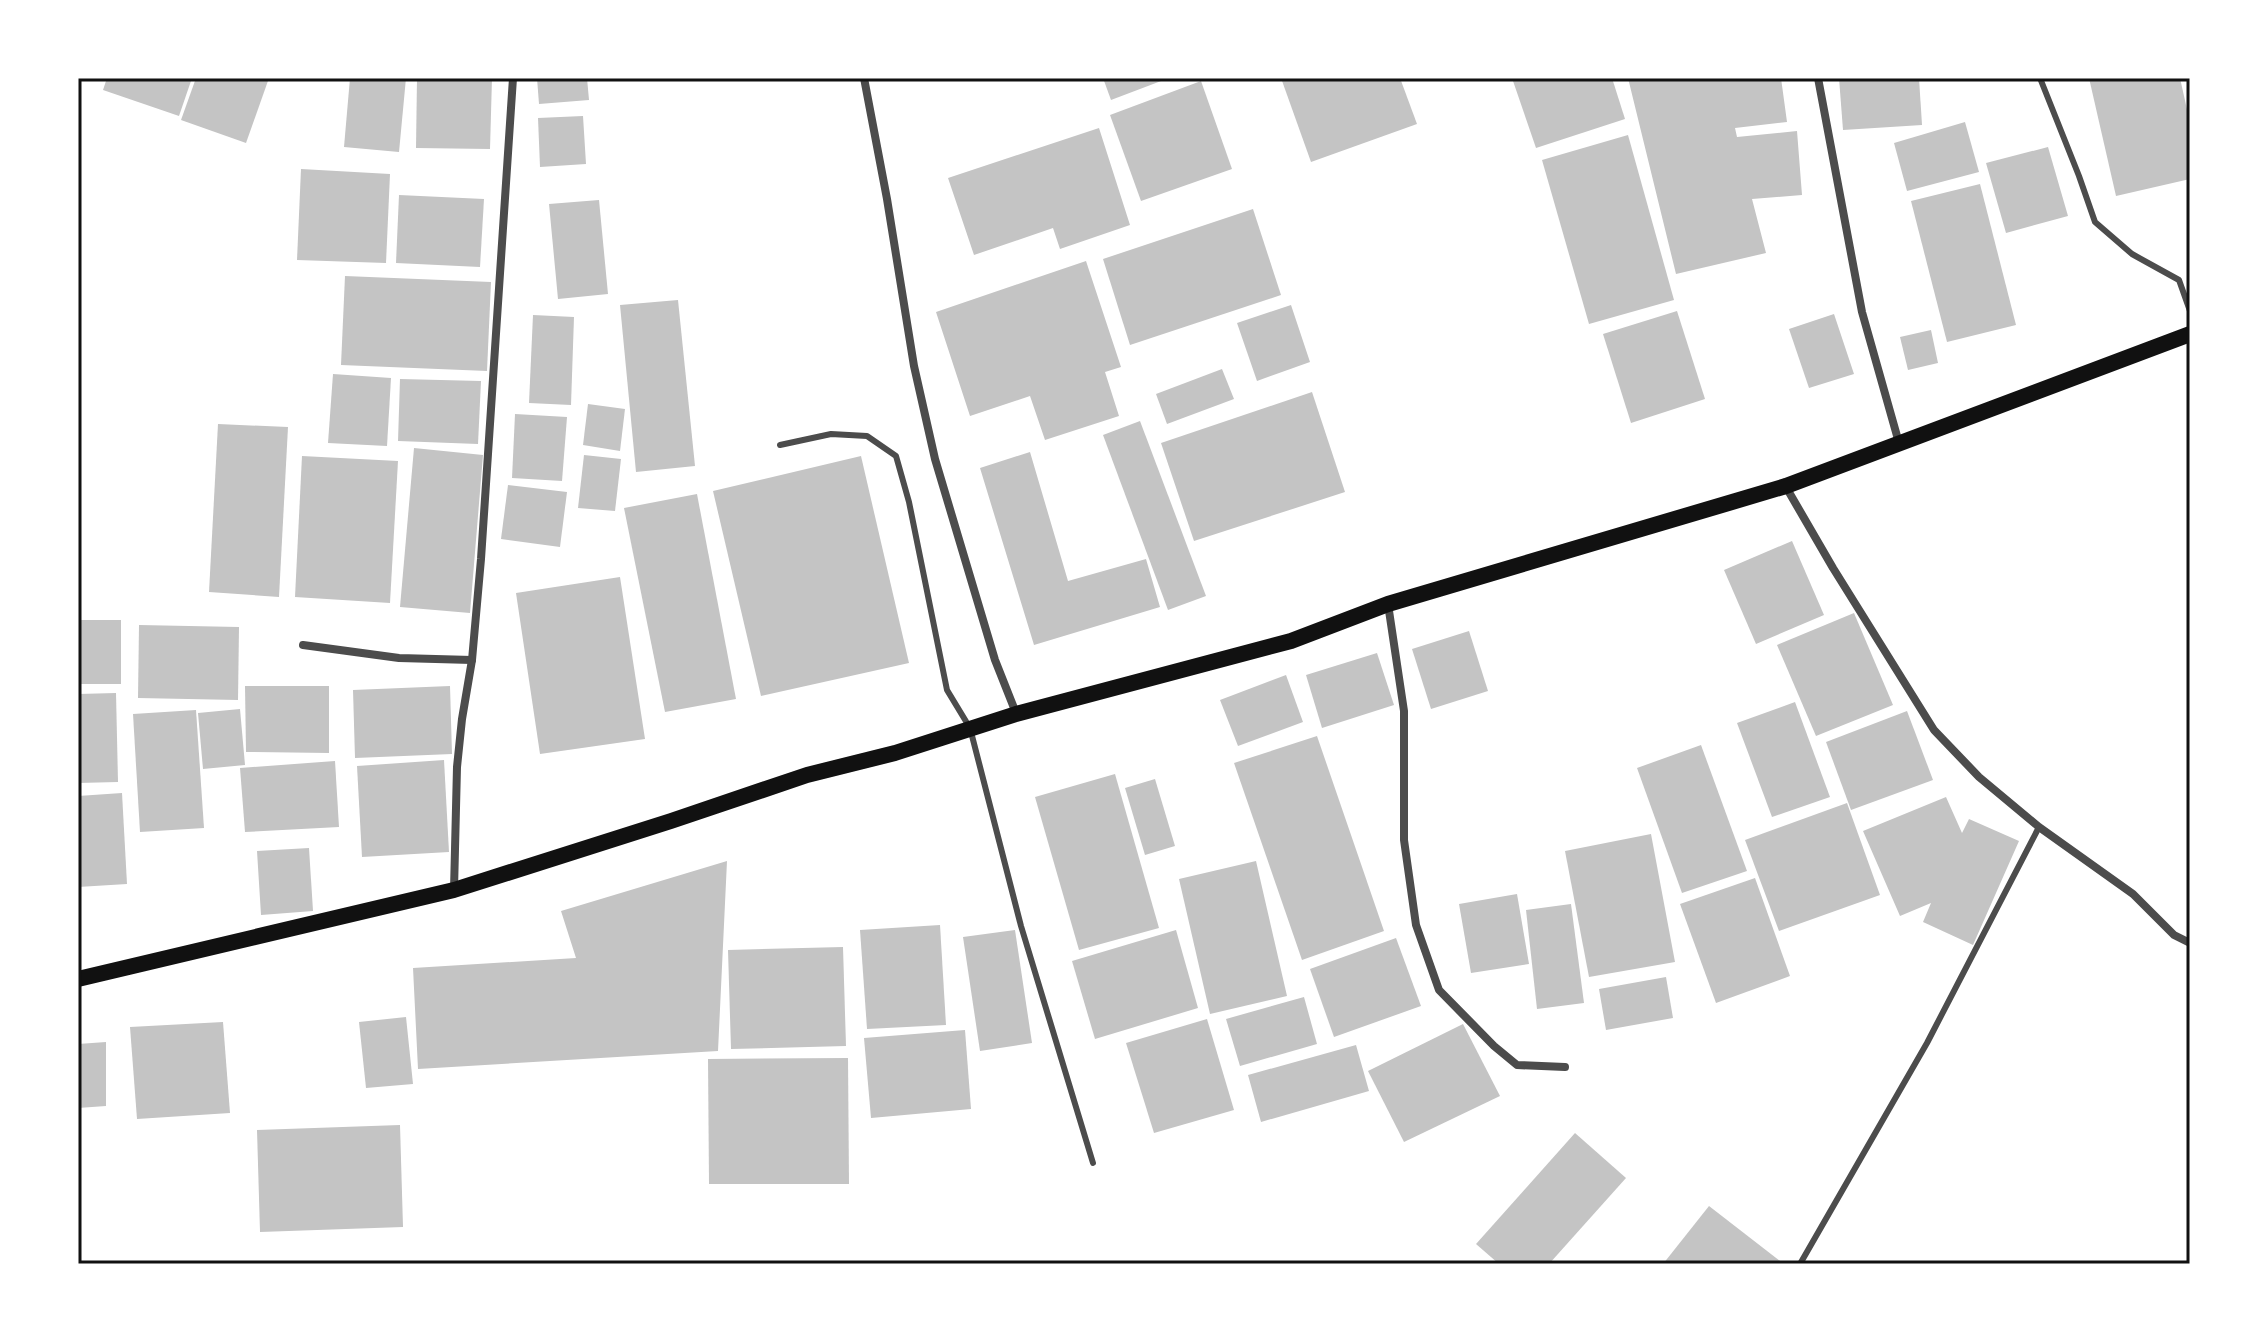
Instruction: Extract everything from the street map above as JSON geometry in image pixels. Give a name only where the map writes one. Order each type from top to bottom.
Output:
[{"type":"main road","points":[[78,979],[454,890],[807,775],[895,753],[1016,714],[1291,641],[1388,604],[1786,486],[2190,334]]},
{"type":"street","points":[[454,890],[457,767],[472,660],[513,78]]},
{"type":"street","points":[[864,78],[914,366],[935,459],[995,660],[1016,714]]},
{"type":"street","points":[[1818,78],[1862,312],[1899,444]]},
{"type":"street","points":[[1786,486],[1934,730],[1979,777],[2039,827],[2133,894],[2174,935],[2190,943]]},
{"type":"street","points":[[1388,604],[1404,711],[1404,840],[1416,925],[1439,990],[1517,1065],[1565,1067]]},
{"type":"street","points":[[303,645],[399,658],[472,660]]},
{"type":"lane","points":[[2040,78],[2095,222],[2132,254],[2179,280],[2190,311]]},
{"type":"lane","points":[[780,445],[831,434],[867,436],[896,456],[909,502],[947,690],[970,728],[1021,926],[1093,1163]]},
{"type":"lane","points":[[1800,1264],[1927,1043],[2039,827]]},
{"type":"building","points":[[107,78],[192,78],[179,116],[103,90]]},
{"type":"building","points":[[196,78],[269,78],[246,143],[181,120]]},
{"type":"building","points":[[350,78],[406,78],[399,152],[344,147]]},
{"type":"building","points":[[417,78],[492,78],[490,149],[416,148]]},
{"type":"building","points":[[537,78],[587,78],[589,100],[539,104]]},
{"type":"building","points":[[1103,78],[1169,78],[1111,100]]},
{"type":"building","points":[[1281,78],[1400,78],[1417,124],[1311,162]]},
{"type":"building","points":[[1512,78],[1612,78],[1625,119],[1536,148]]},
{"type":"building","points":[[1628,78],[1781,78],[1787,122],[1735,128],[1737,137],[1797,131],[1802,195],[1752,199],[1766,253],[1676,274]]},
{"type":"building","points":[[1839,78],[1919,78],[1922,125],[1843,130]]},
{"type":"building","points":[[2089,78],[2180,78],[2190,123],[2190,179],[2116,196]]},
{"type":"building","points":[[1201,81],[1232,169],[1141,201],[1110,115]]},
{"type":"building","points":[[583,116],[586,164],[540,167],[538,118]]},
{"type":"building","points":[[1965,122],[1979,172],[1907,191],[1894,143]]},
{"type":"building","points":[[1099,128],[1130,225],[1060,249],[1053,228],[974,255],[948,178]]},
{"type":"building","points":[[1628,135],[1674,300],[1589,324],[1542,160]]},
{"type":"building","points":[[2048,147],[2068,216],[2006,233],[1986,163]]},
{"type":"building","points":[[301,169],[390,174],[386,263],[297,260]]},
{"type":"building","points":[[1980,184],[2016,325],[1947,342],[1911,201]]},
{"type":"building","points":[[399,195],[484,199],[480,267],[396,263]]},
{"type":"building","points":[[599,200],[608,294],[558,299],[549,204]]},
{"type":"building","points":[[1253,209],[1281,295],[1130,345],[1103,259]]},
{"type":"building","points":[[1086,261],[1121,367],[1105,372],[1119,416],[1045,440],[1030,396],[970,416],[936,312]]},
{"type":"building","points":[[345,276],[491,282],[487,371],[341,365]]},
{"type":"building","points":[[678,300],[695,466],[636,472],[620,305]]},
{"type":"building","points":[[1291,305],[1310,362],[1257,381],[1237,323]]},
{"type":"building","points":[[1677,311],[1705,399],[1631,423],[1603,334]]},
{"type":"building","points":[[1834,314],[1854,374],[1809,388],[1789,329]]},
{"type":"building","points":[[533,315],[574,317],[571,405],[529,403]]},
{"type":"building","points":[[1931,330],[1938,363],[1908,370],[1900,337]]},
{"type":"building","points":[[1222,369],[1234,399],[1167,424],[1156,394]]},
{"type":"building","points":[[333,374],[391,378],[387,446],[328,443]]},
{"type":"building","points":[[400,379],[481,381],[478,444],[398,441]]},
{"type":"building","points":[[1312,392],[1345,492],[1194,541],[1161,443]]},
{"type":"building","points":[[588,404],[625,409],[620,451],[583,445]]},
{"type":"building","points":[[515,414],[567,417],[562,481],[512,478]]},
{"type":"building","points":[[1140,421],[1206,596],[1168,610],[1103,435]]},
{"type":"building","points":[[218,424],[288,427],[279,597],[209,592]]},
{"type":"building","points":[[414,448],[483,455],[470,613],[400,607]]},
{"type":"building","points":[[1030,452],[1068,581],[1146,559],[1160,607],[1034,645],[980,468]]},
{"type":"building","points":[[584,455],[621,459],[615,511],[578,508]]},
{"type":"building","points":[[302,456],[398,461],[390,603],[295,597]]},
{"type":"building","points":[[861,456],[909,663],[761,696],[713,491]]},
{"type":"building","points":[[508,485],[567,492],[560,547],[501,539]]},
{"type":"building","points":[[697,494],[736,699],[665,712],[624,508]]},
{"type":"building","points":[[1792,541],[1824,615],[1756,644],[1724,570]]},
{"type":"building","points":[[620,577],[645,739],[540,754],[516,593]]},
{"type":"building","points":[[1854,613],[1893,705],[1816,736],[1777,645]]},
{"type":"building","points":[[78,620],[121,620],[121,684],[78,684]]},
{"type":"building","points":[[139,625],[239,627],[238,700],[138,698]]},
{"type":"building","points":[[1469,631],[1488,691],[1431,709],[1412,649]]},
{"type":"building","points":[[1377,653],[1394,705],[1322,728],[1306,675]]},
{"type":"building","points":[[1286,675],[1303,722],[1238,746],[1220,700]]},
{"type":"building","points":[[245,686],[329,686],[329,753],[246,752]]},
{"type":"building","points":[[450,686],[452,754],[355,758],[353,690]]},
{"type":"building","points":[[116,693],[118,782],[78,783],[78,694]]},
{"type":"building","points":[[1795,702],[1830,797],[1772,817],[1737,723]]},
{"type":"building","points":[[240,709],[245,765],[203,769],[198,713]]},
{"type":"building","points":[[196,710],[204,828],[140,832],[133,714]]},
{"type":"building","points":[[1907,711],[1933,780],[1851,810],[1826,742]]},
{"type":"building","points":[[1317,736],[1384,931],[1302,960],[1234,763]]},
{"type":"building","points":[[1701,745],[1747,871],[1682,893],[1637,768]]},
{"type":"building","points":[[444,760],[449,852],[362,857],[357,766]]},
{"type":"building","points":[[335,761],[339,827],[245,832],[240,768]]},
{"type":"building","points":[[1115,774],[1159,928],[1079,950],[1035,797]]},
{"type":"building","points":[[1155,779],[1175,846],[1145,855],[1125,788]]},
{"type":"building","points":[[122,793],[127,884],[78,887],[78,796]]},
{"type":"building","points":[[1946,797],[1962,833],[1969,819],[2019,841],[1973,945],[1923,922],[1931,903],[1900,916],[1863,831]]},
{"type":"building","points":[[1847,803],[1880,895],[1779,931],[1745,840]]},
{"type":"building","points":[[1651,834],[1675,962],[1589,977],[1565,851]]},
{"type":"building","points":[[309,848],[313,911],[261,915],[257,851]]},
{"type":"building","points":[[727,861],[718,1051],[418,1069],[413,968],[576,958],[561,911]]},
{"type":"building","points":[[1256,861],[1287,996],[1210,1014],[1179,879]]},
{"type":"building","points":[[1755,878],[1790,976],[1716,1003],[1680,904]]},
{"type":"building","points":[[1517,894],[1529,964],[1471,973],[1459,904]]},
{"type":"building","points":[[1571,904],[1584,1003],[1537,1009],[1526,910]]},
{"type":"building","points":[[940,925],[946,1025],[867,1029],[860,930]]},
{"type":"building","points":[[1015,930],[1032,1043],[980,1051],[963,937]]},
{"type":"building","points":[[1176,930],[1198,1008],[1095,1039],[1072,961]]},
{"type":"building","points":[[1396,938],[1421,1006],[1334,1037],[1310,969]]},
{"type":"building","points":[[843,947],[846,1046],[731,1049],[728,950]]},
{"type":"building","points":[[1666,977],[1673,1018],[1606,1030],[1599,989]]},
{"type":"building","points":[[1304,997],[1317,1044],[1240,1066],[1226,1019]]},
{"type":"building","points":[[406,1017],[413,1084],[366,1088],[359,1022]]},
{"type":"building","points":[[1207,1019],[1234,1110],[1154,1133],[1126,1043]]},
{"type":"building","points":[[223,1022],[230,1113],[137,1119],[130,1027]]},
{"type":"building","points":[[1463,1024],[1500,1096],[1404,1142],[1368,1071]]},
{"type":"building","points":[[965,1030],[971,1109],[871,1118],[864,1038]]},
{"type":"building","points":[[106,1042],[106,1106],[78,1108],[78,1044]]},
{"type":"building","points":[[1356,1045],[1369,1091],[1261,1122],[1248,1075]]},
{"type":"building","points":[[848,1058],[849,1184],[709,1184],[708,1059]]},
{"type":"building","points":[[400,1125],[403,1227],[260,1232],[257,1130]]},
{"type":"building","points":[[1575,1133],[1626,1178],[1549,1264],[1499,1264],[1476,1244]]},
{"type":"building","points":[[1709,1206],[1784,1264],[1663,1264]]}]
